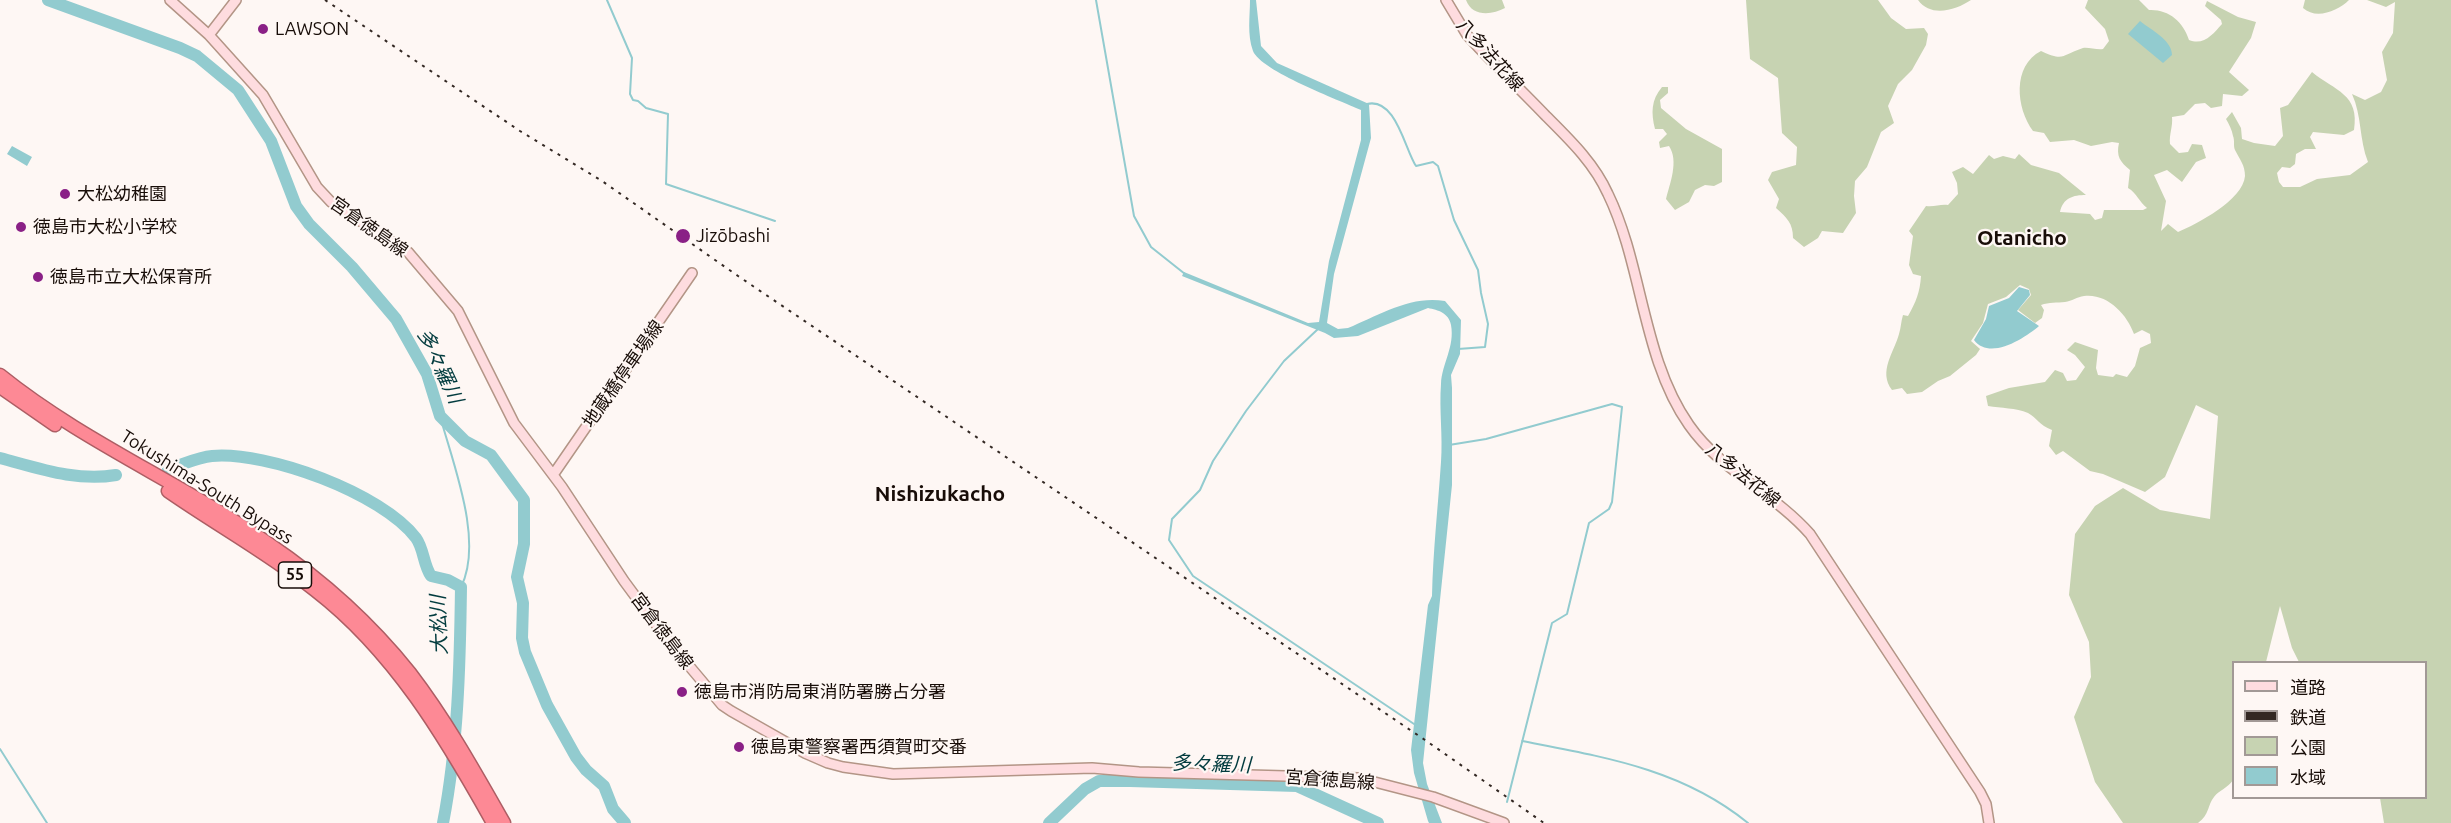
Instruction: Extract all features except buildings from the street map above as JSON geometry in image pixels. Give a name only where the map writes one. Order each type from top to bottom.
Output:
[{"type":"highway","name":"Tokushima-South Bypass","points":[[0,375],[78,430],[269,544],[339,598],[387,647],[476,773],[504,823]]},
{"type":"highway","name":"Tokushima-South Bypass","points":[[0,387],[74,437],[166,489],[228,529],[316,591],[343,613],[382,653],[431,710],[493,823]]},
{"type":"main road","name":"宮倉徳島線","points":[[170,0],[209,34],[263,95],[317,187],[331,202],[408,252],[450,300],[458,311],[514,423],[669,642],[722,705],[805,753],[828,763],[852,769],[893,774],[1092,768],[1150,773],[1336,776],[1359,778],[1419,793],[1504,823]]},
{"type":"main road","points":[[209,34],[236,0]]},
{"type":"main road","name":"八多法花線","points":[[1446,0],[1467,34],[1582,153],[1607,191],[1620,224],[1666,383],[1688,424],[1711,452],[1779,504],[1810,534],[1980,792],[1986,804],[1989,823]]},
{"type":"main road","name":"地蔵橋停車場線","points":[[553,475],[692,273]]},
{"type":"green space","points":[[1466,0],[1502,0],[1505,8],[1489,13],[1478,12],[1469,6]]},
{"type":"green space","points":[[1746,0],[1878,0],[1891,18],[1906,29],[1924,28],[1928,34],[1926,45],[1912,70],[1898,84],[1888,106],[1894,123],[1881,132],[1867,167],[1855,181],[1856,213],[1843,233],[1822,231],[1818,238],[1804,247],[1793,238],[1789,221],[1776,208],[1779,199],[1768,180],[1772,172],[1796,165],[1797,147],[1782,133],[1778,78],[1750,59]]},
{"type":"green space","points":[[1918,0],[1971,0],[1958,7],[1937,11],[1923,6]]},
{"type":"green space","points":[[2088,0],[2139,0],[2149,10],[2156,10],[2174,18],[2183,27],[2189,40],[2194,41],[2208,38],[2222,24],[2221,20],[2205,6],[2207,1],[2238,17],[2256,22],[2251,38],[2229,72],[2249,90],[2242,96],[2223,94],[2222,106],[2211,108],[2205,103],[2195,104],[2184,115],[2172,117],[2170,144],[2179,153],[2188,152],[2192,144],[2202,145],[2206,158],[2196,162],[2182,182],[2167,170],[2154,175],[2166,201],[2161,231],[2168,224],[2178,232],[2218,210],[2236,194],[2242,185],[2245,176],[2244,169],[2234,148],[2232,132],[2226,119],[2232,112],[2241,128],[2242,139],[2275,146],[2283,136],[2280,108],[2288,105],[2312,72],[2337,89],[2349,101],[2355,118],[2354,130],[2344,135],[2313,132],[2310,137],[2316,149],[2305,149],[2296,154],[2295,164],[2290,168],[2282,167],[2277,173],[2279,182],[2283,187],[2300,187],[2317,179],[2350,175],[2368,162],[2352,94],[2365,100],[2381,92],[2387,80],[2382,52],[2393,33],[2395,2],[2386,7],[2367,0],[2451,0],[2451,823],[2384,823],[2380,799],[2427,799],[2427,661],[2298,661],[2292,648],[2280,606],[2266,661],[2232,661],[2232,781],[2214,797],[2205,816],[2198,823],[2123,823],[2095,782],[2074,717],[2091,677],[2089,642],[2069,595],[2075,534],[2095,506],[2123,488],[2160,510],[2210,519],[2218,416],[2196,405],[2165,477],[2145,492],[2103,474],[2090,471],[2063,451],[2056,455],[2049,446],[2052,430],[2028,413],[1988,406],[1986,396],[2009,388],[2045,382],[2055,370],[2063,373],[2067,381],[2076,380],[2085,367],[2075,355],[2067,350],[2075,342],[2098,350],[2096,368],[2098,375],[2113,377],[2116,374],[2127,377],[2135,366],[2140,348],[2151,343],[2150,334],[2142,330],[2134,334],[2126,319],[2115,306],[2092,296],[2041,305],[2044,310],[2042,318],[2035,323],[2018,310],[2031,295],[2029,289],[2020,285],[2006,297],[1988,304],[1983,323],[1971,341],[1980,349],[1950,376],[1922,392],[1907,394],[1902,388],[1892,390],[1888,383],[1886,376],[1888,362],[1899,334],[1903,315],[1908,316],[1917,297],[1921,276],[1913,274],[1909,265],[1913,236],[1909,231],[1926,206],[1948,205],[1958,194],[1957,183],[1952,172],[1963,167],[1973,174],[1989,155],[1994,159],[2003,156],[2015,159],[2019,154],[2031,165],[2059,173],[2086,195],[2069,198],[2061,207],[2060,212],[2090,214],[2095,220],[2102,218],[2104,210],[2143,210],[2147,208],[2128,188],[2130,170],[2120,158],[2119,143],[2091,146],[2074,140],[2050,142],[2044,133],[2033,131],[2023,111],[2020,100],[2021,77],[2032,58],[2041,51],[2059,57],[2083,48],[2103,49],[2109,41],[2105,29],[2085,8]]},
{"type":"green space","points":[[2305,0],[2349,0],[2333,11],[2320,14],[2308,12],[2303,8]]},
{"type":"green space","points":[[1662,87],[1668,87],[1668,93],[1660,100],[1661,108],[1686,129],[1722,149],[1722,182],[1714,186],[1705,185],[1695,190],[1689,202],[1675,210],[1666,199],[1674,165],[1672,152],[1669,146],[1660,148],[1659,142],[1667,134],[1663,129],[1655,129],[1653,118],[1654,102]]},
{"type":"water","points":[[1250,0],[1256,0],[1261,46],[1277,63],[1369,104],[1371,138],[1334,274],[1327,323],[1338,329],[1348,328],[1395,307],[1432,300],[1445,301],[1461,320],[1460,354],[1451,375],[1452,485],[1423,763],[1427,784],[1442,823],[1429,823],[1428,821],[1414,773],[1411,750],[1428,605],[1432,596],[1441,452],[1441,384],[1451,341],[1450,321],[1442,313],[1428,308],[1358,336],[1334,338],[1182,276],[1184,272],[1308,323],[1319,322],[1329,261],[1361,140],[1361,110],[1285,76],[1259,59],[1253,51],[1250,39]]},
{"type":"water","points":[[2140,21],[2169,45],[2172,55],[2163,63],[2128,34]]},
{"type":"water","points":[[12,146],[32,157],[27,166],[7,154]]},
{"type":"water","points":[[2019,287],[2029,290],[2030,295],[2017,311],[2039,326],[2007,345],[1998,348],[1981,346],[1974,340],[1986,319],[1989,306],[2009,298]]},
{"type":"waterway","name":"多々羅川","points":[[48,0],[197,56],[238,90],[271,141],[296,206],[309,224],[352,267],[396,319],[427,374],[440,416],[465,441],[491,455],[524,500],[524,544],[517,577],[523,603],[522,638],[525,652],[547,705],[576,757],[586,770],[604,786],[613,809],[625,823]]},
{"type":"waterway","points":[[607,0],[632,58],[630,94],[633,100],[646,108],[668,114],[666,184],[775,221]]},
{"type":"waterway","points":[[1096,0],[1134,216],[1151,247],[1185,274]]},
{"type":"waterway","points":[[1367,104],[1377,104],[1385,108],[1392,116],[1416,166],[1433,162],[1438,166],[1454,220],[1478,270],[1488,324],[1485,347],[1458,349]]},
{"type":"waterway","points":[[1318,329],[1284,361],[1246,411],[1213,461],[1200,490],[1172,519],[1169,540],[1193,576],[1417,726]]},
{"type":"waterway","points":[[1449,445],[1486,439],[1612,404],[1622,407],[1612,502],[1609,509],[1589,523],[1567,614],[1552,623],[1507,802]]},
{"type":"waterway","points":[[440,416],[464,502],[468,525],[467,568],[461,587]]},
{"type":"waterway","name":"大松川","points":[[168,469],[196,459],[235,456],[262,460],[322,478],[351,491],[400,521],[419,542],[431,576],[448,580],[461,587],[455,735],[443,823]]},
{"type":"waterway","name":"大松川","points":[[0,458],[72,475],[87,477],[116,475]]},
{"type":"waterway","points":[[1522,741],[1612,760],[1669,778],[1723,805],[1748,823]]},
{"type":"waterway","points":[[0,749],[47,823]]},
{"type":"waterway","name":"多々羅川","points":[[1049,823],[1085,789],[1099,781],[1297,786],[1378,823]]},
{"type":"railway","points":[[325,0],[520,131],[602,181],[738,276],[1425,740],[1544,823]]},
{"type":"place","name":"LAWSON","points":[[263,29]]},
{"type":"place","name":"大松幼稚園","points":[[65,194]]},
{"type":"place","name":"徳島市大松小学校","points":[[21,227]]},
{"type":"place","name":"Jizōbashi","points":[[683,236]]},
{"type":"place","name":"徳島市立大松保育所","points":[[38,277]]},
{"type":"place","name":"徳島市消防局東消防署勝占分署","points":[[682,692]]},
{"type":"place","name":"徳島東警察署西須賀町交番","points":[[739,747]]},
{"type":"district","name":"Otanicho","points":[[2022,238]]},
{"type":"district","name":"Nishizukacho","points":[[940,494]]}]
